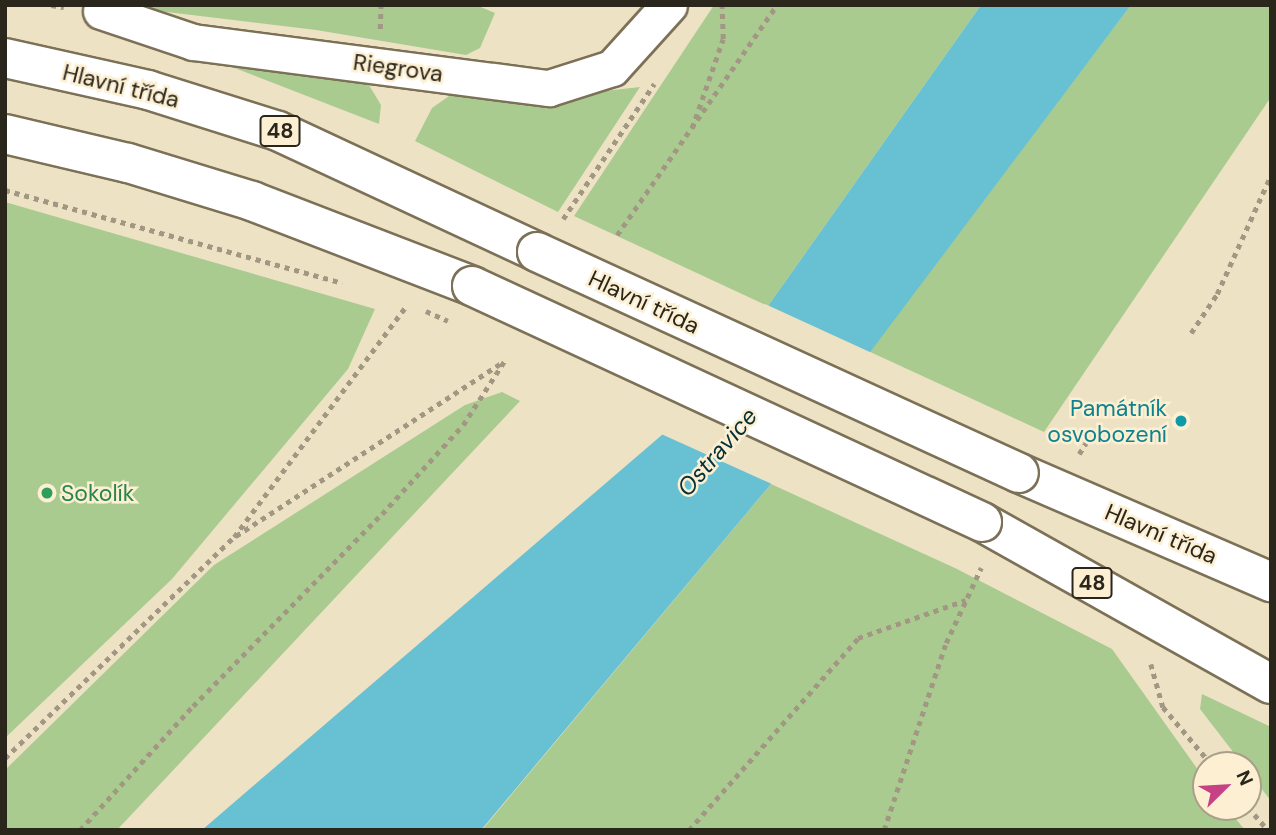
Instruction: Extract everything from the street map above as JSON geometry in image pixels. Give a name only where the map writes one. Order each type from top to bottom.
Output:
[{"type":"main road","name":"Hlavní třída","points":[[5,58],[148,90],[278,131],[548,239],[1019,473],[1258,568]]},
{"type":"main road","name":"48","points":[[5,134],[128,163],[252,201],[472,286],[982,522],[1206,636],[1271,684]]},
{"type":"main road","name":"48","points":[[1206,636],[1271,655]]},
{"type":"street","name":"Riegrova","points":[[101,12],[193,42],[550,88],[612,68],[669,5]]},
{"type":"path","points":[[690,135],[723,39],[722,5]]},
{"type":"path","points":[[617,235],[690,135],[778,5]]},
{"type":"path","points":[[548,239],[630,120]]},
{"type":"path","points":[[1191,333],[1217,294],[1271,175]]},
{"type":"path","points":[[5,190],[355,286]]},
{"type":"path","points":[[5,758],[234,537],[408,304],[395,300]]},
{"type":"path","points":[[80,830],[400,495],[463,425],[505,360],[234,537]]},
{"type":"path","points":[[1076,459],[1086,443]]},
{"type":"path","points":[[884,830],[965,600],[983,564]]},
{"type":"path","points":[[689,830],[858,638],[965,600]]},
{"type":"path","points":[[1149,658],[1163,707],[1200,751]]},
{"type":"green space","points":[[109,5],[476,5],[495,13],[480,48],[466,55],[316,30]]},
{"type":"green space","points":[[714,5],[981,5],[768,306],[574,216]]},
{"type":"green space","points":[[1131,5],[1271,5],[1271,97],[1044,432],[868,351]]},
{"type":"green space","points":[[186,49],[366,80],[381,105],[379,124]]},
{"type":"green space","points":[[640,87],[558,212],[415,141],[432,108],[452,94],[560,96]]},
{"type":"green space","points":[[5,202],[375,309],[348,369],[172,579],[5,738]]},
{"type":"green space","points":[[502,392],[520,401],[117,830],[5,830],[5,770],[214,565],[465,405]]},
{"type":"green space","points":[[771,484],[955,568],[1112,649],[1192,761],[1192,821],[1238,821],[1245,830],[482,830]]},
{"type":"green space","points":[[1202,694],[1271,727],[1271,801],[1262,789],[1262,751],[1232,751],[1200,709]]},
{"type":"water","name":"Ostravice","points":[[981,5],[1131,5],[771,484],[481,830],[202,830],[663,434],[768,306]]},
{"type":"pier","points":[[765,304],[872,353],[774,485],[659,433]]},
{"type":"place","name":"Památník osvobození","points":[[1181,421]]},
{"type":"place","name":"Sokolík","points":[[47,493]]}]
